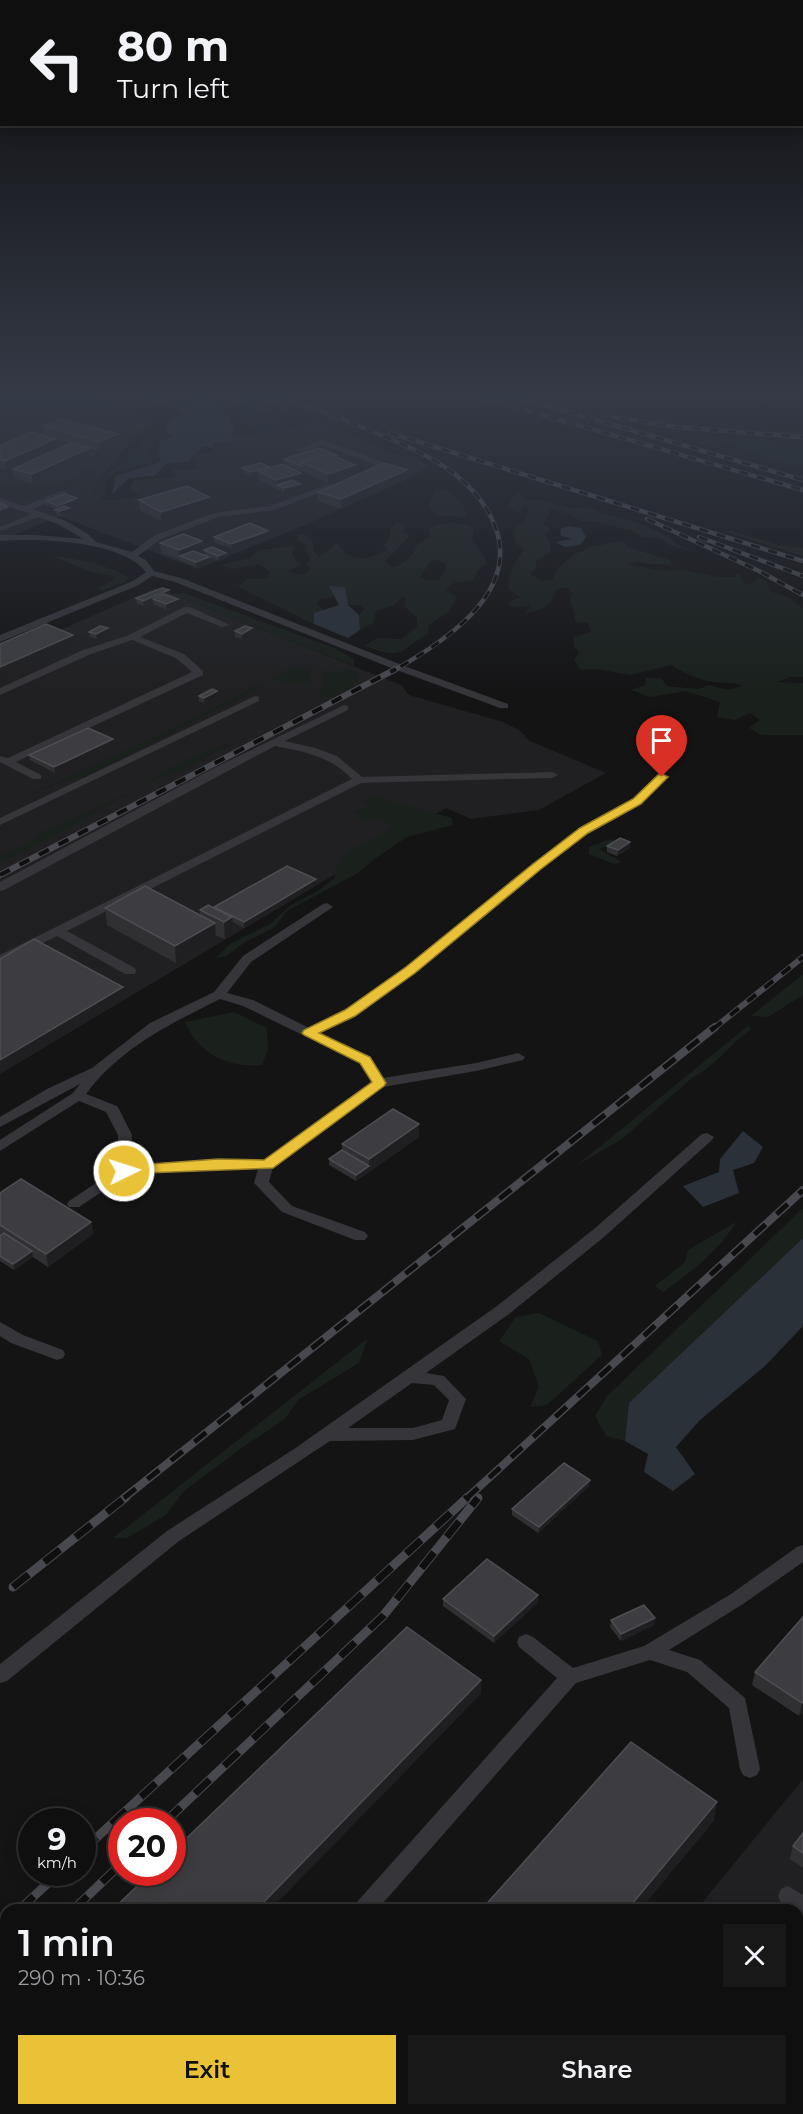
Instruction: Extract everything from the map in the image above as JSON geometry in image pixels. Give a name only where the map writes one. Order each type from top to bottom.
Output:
[{"type":"lane","points":[[24,509],[57,496]]},
{"type":"lane","points":[[134,555],[158,537],[217,515],[271,508],[305,496]]},
{"type":"lane","points":[[0,501],[85,534],[94,545]]},
{"type":"lane","points":[[1,533],[38,514]]},
{"type":"lane","points":[[1,533],[60,538],[134,555],[148,565],[151,573]]},
{"type":"lane","points":[[0,639],[136,583],[151,573],[178,580],[398,667],[504,706]]},
{"type":"lane","points":[[0,692],[87,652],[132,637],[188,609],[225,625]]},
{"type":"lane","points":[[4,760],[199,673],[180,657],[132,637]]},
{"type":"lane","points":[[0,822],[255,699]]},
{"type":"lane","points":[[0,887],[220,769],[344,708]]},
{"type":"lane","points":[[276,743],[301,746],[349,767],[359,780]]},
{"type":"lane","points":[[4,760],[37,777]]},
{"type":"lane","points":[[0,960],[359,780],[552,775]]},
{"type":"lane","points":[[308,1033],[350,1013],[410,970],[537,866],[584,831],[637,802],[662,777]]},
{"type":"lane","points":[[0,1123],[52,1092],[97,1070],[155,1026],[219,995],[248,959],[327,907]]},
{"type":"lane","points":[[57,931],[130,970]]},
{"type":"lane","points":[[219,995],[248,1003],[365,1060],[379,1083]]},
{"type":"lane","points":[[360,1236],[286,1209],[261,1183],[267,1165],[379,1083],[476,1067],[518,1057]]},
{"type":"lane","points":[[0,1146],[78,1096],[97,1070]]},
{"type":"lane","points":[[78,1096],[112,1109],[125,1135],[124,1171]]},
{"type":"lane","points":[[0,1675],[173,1536],[327,1435],[503,1310],[590,1240],[706,1137]]},
{"type":"lane","points":[[74,1204],[124,1171],[218,1164],[267,1165]]},
{"type":"lane","points":[[0,1328],[17,1339],[57,1354]]},
{"type":"lane","points":[[327,1435],[413,1434],[449,1425],[458,1399],[438,1380],[411,1377]]},
{"type":"lane","points":[[368,1904],[570,1677],[650,1652],[737,1599],[803,1552]]},
{"type":"lane","points":[[526,1642],[570,1677]]},
{"type":"lane","points":[[650,1652],[693,1666],[738,1704],[750,1769]]},
{"type":"shaded area","points":[[0,496],[101,496],[102,500],[128,499],[139,496],[369,496],[312,522],[197,569],[60,516],[0,538]]},
{"type":"shaded area","points":[[6,496],[44,496],[23,498]]},
{"type":"shaded area","points":[[433,496],[454,496],[462,503],[467,517],[436,516],[428,507]]},
{"type":"shaded area","points":[[514,496],[525,496],[524,501],[539,499],[566,507],[587,507],[649,527],[674,541],[675,544],[700,553],[669,545],[660,538],[643,537],[632,531],[598,522],[579,520],[565,512],[550,509],[543,524],[550,528],[544,536],[551,541],[550,552],[535,562],[537,567],[530,574],[542,581],[552,580],[558,568],[573,555],[594,546],[624,541],[627,547],[670,560],[673,566],[637,562],[627,564],[662,571],[683,570],[718,577],[734,577],[739,573],[744,583],[751,584],[759,578],[767,582],[769,591],[788,597],[803,608],[803,677],[790,677],[778,682],[803,683],[803,735],[762,735],[749,728],[760,720],[750,713],[735,720],[717,717],[720,702],[686,691],[650,697],[631,690],[645,685],[646,678],[661,678],[667,686],[698,689],[709,685],[728,690],[742,686],[739,684],[702,680],[672,665],[630,675],[598,669],[581,670],[574,659],[579,653],[574,647],[573,637],[591,632],[588,623],[576,622],[570,599],[572,593],[568,588],[556,589],[549,603],[532,612],[526,613],[530,606],[511,607],[507,602],[521,597],[509,590],[509,578],[512,568],[524,550],[515,542],[515,527],[528,513],[528,506],[523,505],[520,513],[507,508]]},
{"type":"shaded area","points":[[396,522],[406,524],[402,532],[410,536],[385,561],[394,567],[409,558],[418,543],[431,537],[429,529],[451,522],[474,528],[472,539],[488,563],[477,571],[474,580],[453,583],[446,590],[457,597],[448,612],[429,625],[428,634],[400,652],[387,653],[365,646],[377,638],[401,639],[417,627],[417,618],[404,606],[406,598],[403,596],[394,605],[376,611],[373,623],[360,630],[359,615],[365,609],[359,605],[348,605],[330,586],[335,597],[320,599],[317,604],[324,610],[314,613],[314,624],[238,587],[247,579],[266,579],[270,572],[257,564],[231,569],[220,565],[250,558],[258,550],[295,546],[292,553],[295,560],[302,564],[288,571],[302,574],[310,570],[307,564],[311,560],[306,551],[308,546],[298,540],[298,535],[304,534],[313,542],[314,551],[319,557],[337,543],[348,555],[366,558],[388,550],[383,545],[390,538],[390,530]],"holes":[[[439,560],[446,565],[439,579],[427,581],[420,577],[431,561]]]},
{"type":"shaded area","points":[[569,526],[581,528],[586,537],[580,545],[565,547],[556,542],[572,539],[561,536],[560,529]]},
{"type":"shaded area","points":[[723,531],[731,531],[779,545],[803,548],[803,556]]},
{"type":"shaded area","points":[[52,556],[91,563],[128,577],[126,582],[100,591],[99,587],[114,580],[115,577],[91,572]]},
{"type":"shaded area","points":[[329,586],[345,587],[348,605],[359,615],[360,630],[348,638],[314,624],[314,613],[339,605]]},
{"type":"shaded area","points":[[156,588],[401,685],[409,695],[503,722],[519,730],[530,741],[606,773],[539,810],[471,819],[446,808],[0,1074],[0,656]]},
{"type":"shaded area","points":[[184,593],[334,648],[354,659],[354,666],[170,594]]},
{"type":"shaded area","points":[[300,667],[311,670],[310,685],[290,684],[271,679],[289,669]]},
{"type":"shaded area","points":[[347,669],[357,672],[358,681],[355,684],[331,698],[319,696],[324,671],[335,672]]},
{"type":"shaded area","points":[[261,683],[264,686],[83,778],[77,777],[28,795],[187,722]]},
{"type":"shaded area","points":[[231,743],[184,770],[147,783],[197,754]]},
{"type":"shaded area","points":[[134,791],[43,842],[0,862],[0,856],[30,842],[41,832]]},
{"type":"shaded area","points":[[372,796],[452,818],[453,825],[407,837],[358,873],[287,911],[275,927],[245,942],[225,957],[215,958],[231,943],[270,924],[291,905],[319,890],[335,878],[341,859],[348,852],[375,838],[391,826],[380,818],[363,821],[353,811],[370,808],[363,802]]},
{"type":"shaded area","points":[[610,839],[616,842],[599,849],[622,862],[614,864],[589,854],[589,847]]},
{"type":"shaded area","points":[[803,974],[803,994],[800,997],[768,1017],[751,1016]]},
{"type":"shaded area","points":[[234,1012],[267,1028],[268,1050],[262,1065],[237,1064],[216,1057],[198,1043],[185,1022]]},
{"type":"shaded area","points":[[749,1025],[751,1030],[622,1139],[576,1166]]},
{"type":"shaded area","points":[[743,1131],[763,1147],[754,1163],[733,1170],[739,1193],[703,1207],[683,1186],[719,1172],[720,1159]]},
{"type":"shaded area","points":[[803,1208],[803,1238],[630,1403],[625,1441],[606,1436],[595,1416],[608,1395]]},
{"type":"shaded area","points":[[736,1222],[722,1242],[684,1277],[663,1292],[655,1286],[685,1262],[688,1250]]},
{"type":"shaded area","points":[[803,1238],[803,1326],[765,1366],[700,1420],[676,1447],[695,1474],[673,1491],[644,1472],[648,1454],[625,1441],[629,1403]]},
{"type":"shaded area","points":[[539,1313],[598,1341],[602,1355],[547,1405],[530,1407],[539,1387],[529,1359],[499,1341],[516,1317]]},
{"type":"shaded area","points":[[368,1338],[359,1363],[298,1400],[285,1419],[184,1491],[166,1515],[127,1538],[113,1538]]},
{"type":"shaded area","points":[[803,1779],[803,1904],[701,1904]]},
{"type":"building","points":[[61,496],[77,498],[58,506],[46,501]]},
{"type":"building","points":[[154,496],[209,497],[161,512],[139,500]]},
{"type":"building","points":[[330,496],[349,496],[341,499]]},
{"type":"building","points":[[0,503],[8,507],[0,510]]},
{"type":"building","points":[[64,506],[69,508],[55,510]]},
{"type":"building","points":[[250,523],[268,531],[231,544],[214,537]]},
{"type":"building","points":[[183,534],[202,541],[179,550],[160,543]]},
{"type":"building","points":[[212,547],[226,553],[218,556],[204,550]]},
{"type":"building","points":[[193,551],[209,557],[196,562],[180,556]]},
{"type":"building","points":[[162,588],[169,590],[143,601],[136,598]]},
{"type":"building","points":[[164,594],[178,599],[166,604],[153,599]]},
{"type":"building","points":[[46,624],[73,635],[0,667],[0,644]]},
{"type":"building","points":[[100,626],[108,628],[96,634],[89,632]]},
{"type":"building","points":[[245,626],[252,628],[242,634],[235,631]]},
{"type":"building","points":[[212,689],[217,691],[204,698],[199,696]]},
{"type":"building","points":[[88,728],[113,739],[54,767],[29,755]]},
{"type":"building","points":[[620,838],[630,842],[618,850],[607,846]]},
{"type":"building","points":[[287,866],[316,879],[244,922],[214,907]]},
{"type":"building","points":[[145,886],[215,923],[175,946],[105,908]]},
{"type":"building","points":[[208,905],[232,917],[224,922],[200,910]]},
{"type":"building","points":[[34,939],[123,987],[0,1060],[0,959]]},
{"type":"building","points":[[393,1109],[419,1124],[369,1159],[342,1144]]},
{"type":"building","points":[[342,1150],[369,1166],[356,1175],[329,1159]]},
{"type":"building","points":[[21,1179],[91,1222],[46,1254],[0,1225],[0,1193]]},
{"type":"building","points":[[4,1233],[32,1251],[13,1264],[0,1256],[0,1236]]},
{"type":"building","points":[[564,1463],[590,1480],[539,1527],[512,1509]]},
{"type":"building","points":[[487,1559],[538,1595],[494,1636],[443,1599]]},
{"type":"building","points":[[644,1605],[655,1618],[621,1634],[611,1620]]},
{"type":"building","points":[[803,1617],[803,1701],[802,1703],[755,1672]]},
{"type":"building","points":[[407,1627],[481,1680],[262,1904],[118,1904],[137,1886],[186,1886],[186,1839]]},
{"type":"building","points":[[631,1742],[717,1802],[632,1904],[486,1904]]},
{"type":"building","points":[[803,1833],[803,1853],[793,1846]]},
{"type":"railway","points":[[393,671],[453,631],[472,614],[486,596],[496,575],[500,553],[496,529],[477,496]]},
{"type":"railway","points":[[592,496],[803,561]]},
{"type":"railway","points":[[647,519],[759,571],[803,595]]},
{"type":"railway","points":[[699,537],[803,576]]},
{"type":"railway","points":[[0,875],[396,669]]},
{"type":"railway","points":[[713,1029],[803,957]]},
{"type":"railway","points":[[124,1498],[715,1027]]},
{"type":"railway","points":[[467,1498],[803,1190]]},
{"type":"railway","points":[[13,1587],[126,1497]]},
{"type":"railway","points":[[96,1838],[468,1497]]},
{"type":"railway","points":[[180,1808],[383,1616],[478,1498]]},
{"type":"railway","points":[[79,1904],[108,1876]]},
{"type":"railway","points":[[25,1904],[45,1886]]},
{"type":"route","points":[[124,1171],[218,1164],[267,1165],[379,1083],[365,1060],[308,1033],[350,1013],[410,970],[537,866],[584,831],[637,802],[662,777]]}]
